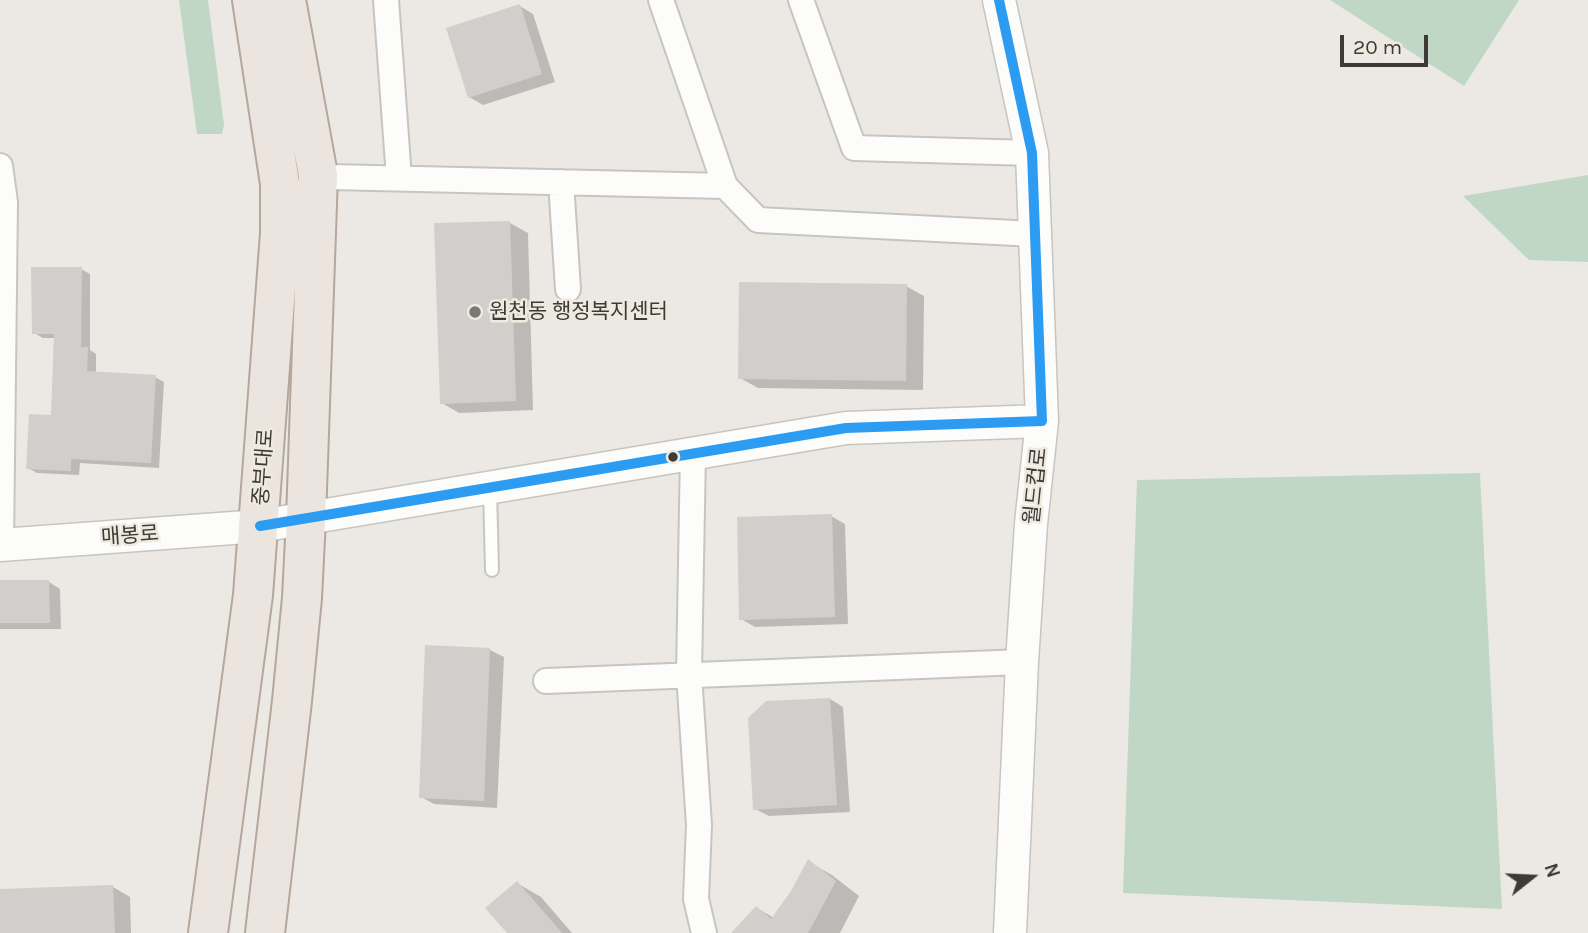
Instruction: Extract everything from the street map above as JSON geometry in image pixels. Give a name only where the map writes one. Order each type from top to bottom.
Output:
[{"type":"main road","name":"중부대로","points":[[208,933],[260,526],[279,233],[280,184],[252,0]]},
{"type":"main road","name":"중부대로","points":[[265,933],[292,701],[306,519],[318,174],[286,0]]},
{"type":"main road","points":[[240,694],[292,701]]},
{"type":"street","points":[[386,0],[399,178]]},
{"type":"street","points":[[662,0],[725,186],[758,220],[1035,234]]},
{"type":"street","points":[[801,0],[854,148],[1032,153]]},
{"type":"street","name":"월드컵로","points":[[999,0],[1032,153],[1042,421],[1031,524],[1022,662],[1010,933]]},
{"type":"street","points":[[0,166],[0,545]]},
{"type":"street","points":[[318,174],[330,177],[725,186]]},
{"type":"street","points":[[561,182],[568,289]]},
{"type":"street","name":"매봉로","points":[[0,545],[260,526],[846,428],[1042,421]]},
{"type":"street","points":[[693,452],[689,674],[699,825],[696,899],[704,933]]},
{"type":"street","points":[[546,681],[1022,662]]},
{"type":"lane","points":[[490,488],[492,570]]},
{"type":"green space","points":[[179,0],[208,0],[224,125],[222,134],[197,134]]},
{"type":"green space","points":[[1330,0],[1519,0],[1464,86]]},
{"type":"green space","points":[[1588,175],[1588,262],[1529,260],[1463,196]]},
{"type":"green space","points":[[1480,473],[1502,909],[1123,893],[1137,480]]},
{"type":"building","points":[[520,4],[542,74],[468,98],[446,28]]},
{"type":"building","name":"원천동 행정복지센터","points":[[510,221],[516,401],[440,404],[434,223]]},
{"type":"building","points":[[31,267],[82,267],[81,347],[88,347],[87,371],[156,375],[151,463],[71,459],[71,471],[26,469],[29,414],[51,415],[54,334],[32,334]]},
{"type":"building","points":[[739,282],[907,284],[906,381],[738,379]]},
{"type":"building","points":[[832,514],[835,617],[739,620],[737,517]]},
{"type":"building","points":[[0,580],[49,580],[50,623],[0,623]]},
{"type":"building","points":[[425,645],[490,648],[484,801],[419,798]]},
{"type":"building","points":[[830,698],[837,805],[753,810],[748,718],[766,701]]},
{"type":"building","points":[[808,859],[836,881],[808,933],[731,933],[756,906],[771,919],[791,891]]},
{"type":"building","points":[[517,881],[562,933],[507,933],[485,908]]},
{"type":"building","points":[[113,885],[115,933],[0,933],[0,889]]},
{"type":"transit line","points":[[260,526],[846,428],[1042,421],[1032,153],[999,0]]},
{"type":"place","name":"원천동 행정복지센터","points":[[475,312]]}]
